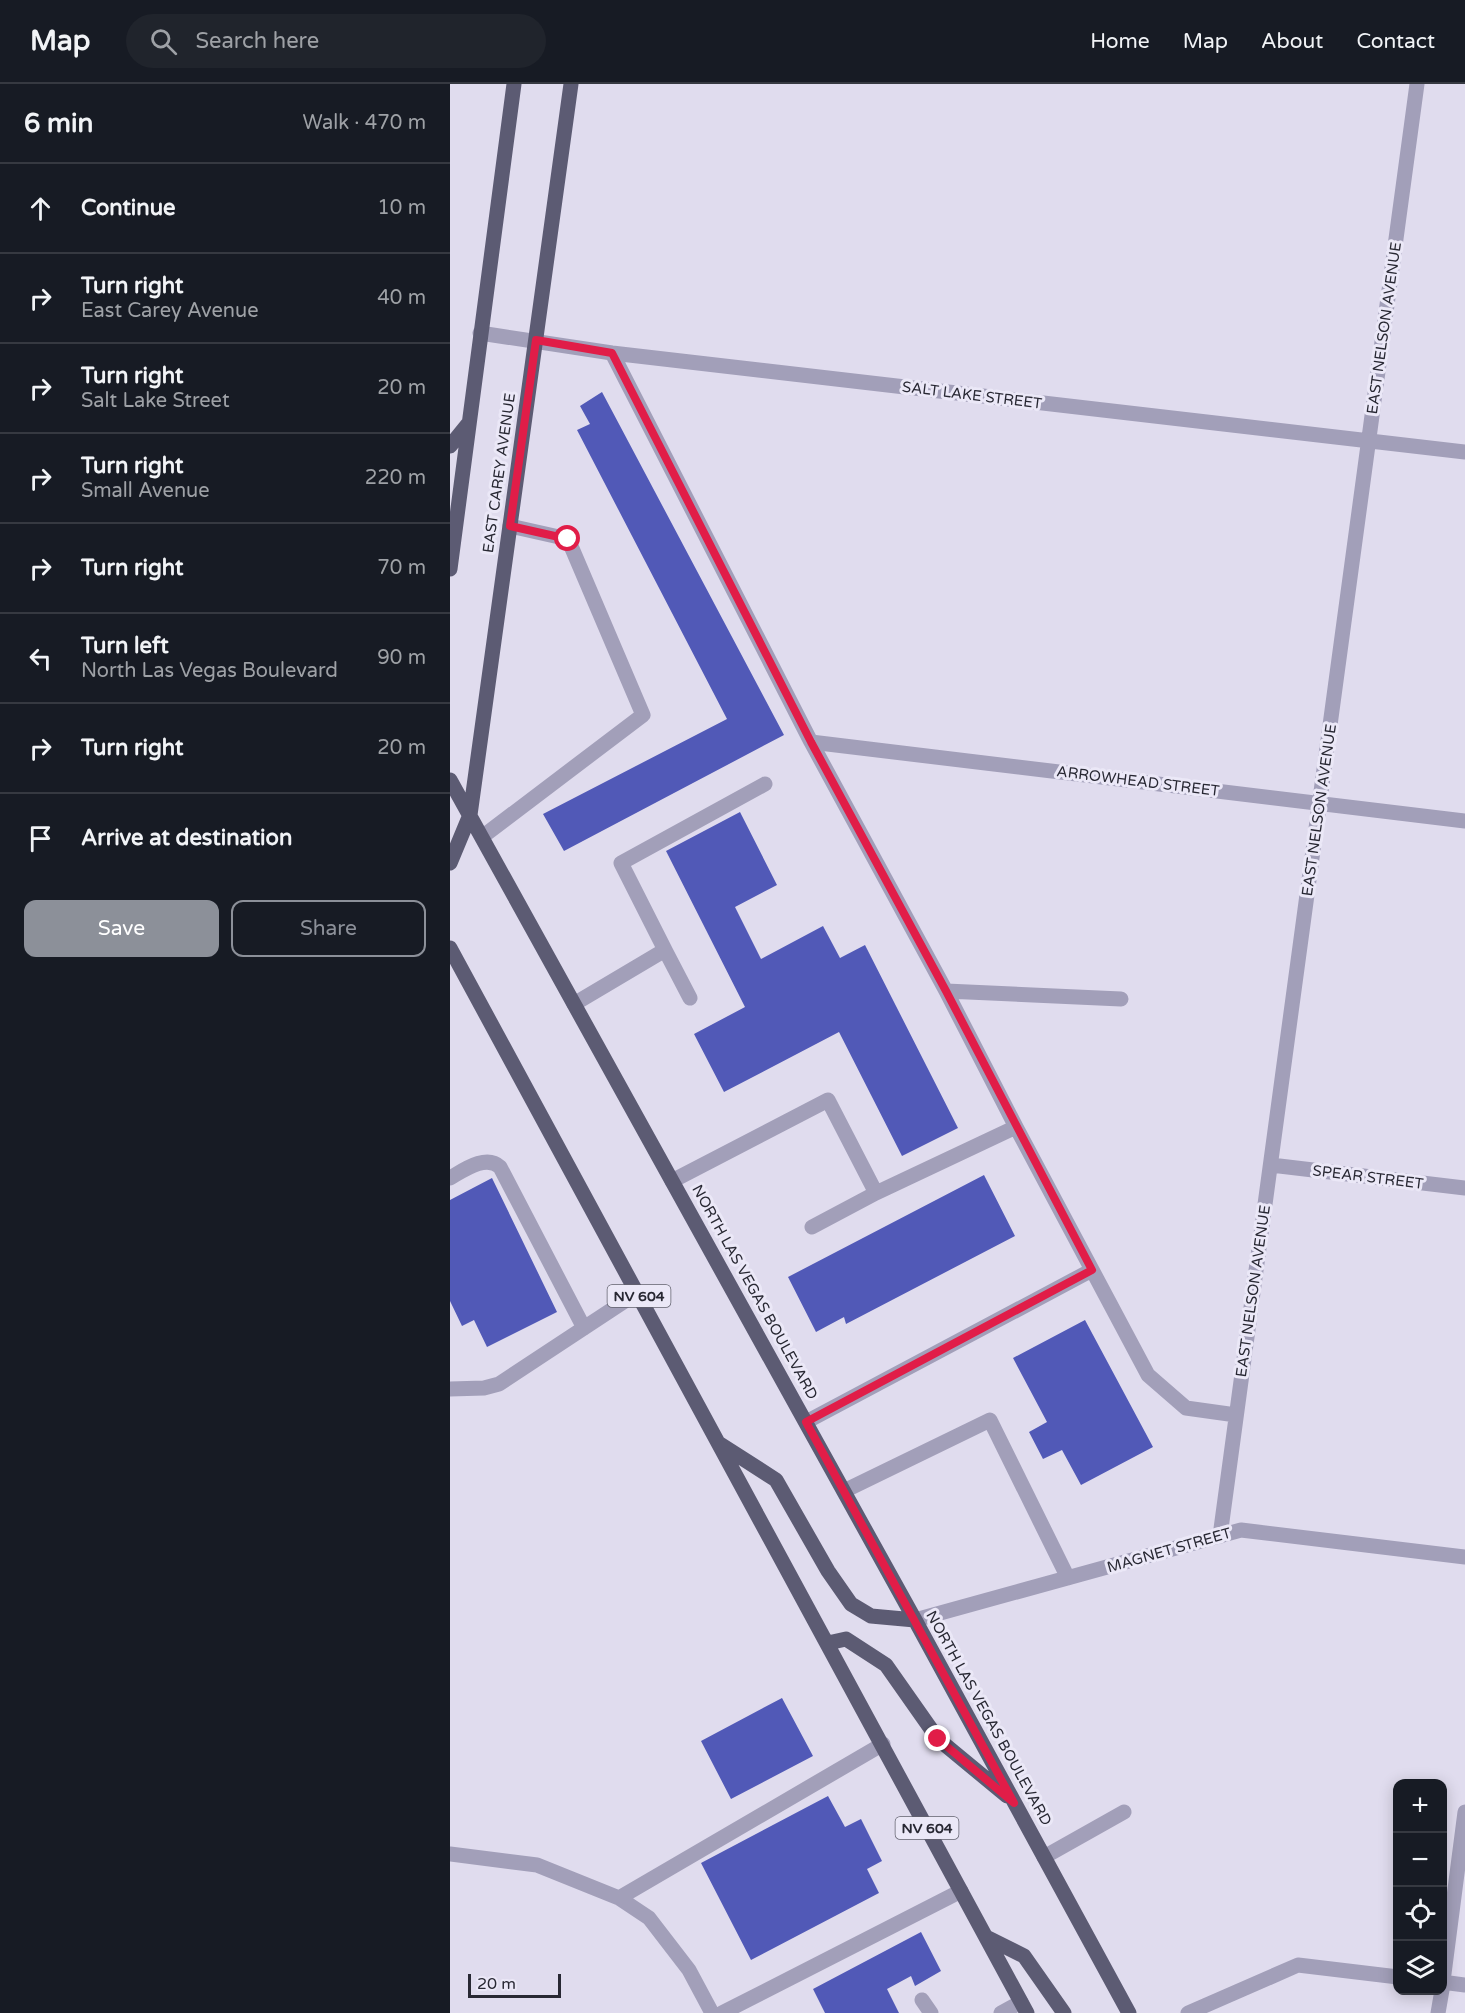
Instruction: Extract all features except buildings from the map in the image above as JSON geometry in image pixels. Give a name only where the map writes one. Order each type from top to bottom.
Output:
[{"type":"main road","points":[[450,569],[514,84]]},
{"type":"main road","name":"EAST CAREY AVENUE","points":[[450,863],[470,814],[571,84]]},
{"type":"main road","points":[[450,446],[468,424]]},
{"type":"main road","name":"NORTH LAS VEGAS BOULEVARD","points":[[450,780],[844,1491],[1129,2013]]},
{"type":"main road","name":"NV 604","points":[[450,948],[1024,2008]]},
{"type":"main road","points":[[719,1443],[776,1480],[828,1571],[851,1604],[871,1617],[915,1620]]},
{"type":"main road","points":[[828,1643],[846,1639],[886,1665],[938,1739],[1014,1803]]},
{"type":"main road","points":[[986,1937],[1024,1956],[1064,2013]]},
{"type":"street","name":"EAST NELSON AVENUE","points":[[1220,1536],[1417,84]]},
{"type":"street","name":"SALT LAKE STREET","points":[[480,333],[612,353],[1465,452]]},
{"type":"street","points":[[612,353],[811,742],[946,991],[1148,1375],[1186,1408],[1236,1415]]},
{"type":"street","points":[[482,837],[643,716],[568,539],[510,526]]},
{"type":"street","name":"ARROWHEAD STREET","points":[[811,742],[1465,821]]},
{"type":"street","points":[[690,998],[621,863],[765,784]]},
{"type":"street","points":[[574,1004],[665,950]]},
{"type":"street","points":[[946,991],[1121,999]]},
{"type":"street","points":[[672,1181],[828,1100],[876,1193]]},
{"type":"street","points":[[812,1227],[876,1193],[1016,1127]]},
{"type":"street","points":[[450,1178],[486,1161],[500,1167],[584,1328]]},
{"type":"street","name":"SPEAR STREET","points":[[1270,1165],[1465,1188]]},
{"type":"street","points":[[806,1422],[1092,1270]]},
{"type":"street","points":[[450,1389],[484,1388],[499,1384],[638,1293]]},
{"type":"street","points":[[844,1491],[990,1420],[1068,1578]]},
{"type":"street","name":"MAGNET STREET","points":[[915,1620],[1241,1530],[1465,1557]]},
{"type":"street","points":[[619,1898],[883,1744]]},
{"type":"street","points":[[1044,1857],[1124,1812]]},
{"type":"street","points":[[1447,1954],[1465,1812]]},
{"type":"street","points":[[450,1854],[537,1865],[619,1898],[649,1918],[689,1970],[712,2013]]},
{"type":"street","points":[[722,2013],[962,1892]]},
{"type":"street","points":[[1188,2013],[1219,2007],[1298,1965],[1393,1976]]},
{"type":"street","points":[[1447,1986],[1465,1985]]},
{"type":"street","points":[[1438,2013],[1441,1995]]},
{"type":"street","points":[[1001,2013],[1024,2008]]},
{"type":"route","points":[[568,539],[510,526],[536,340],[612,353],[811,742],[946,991],[1092,1270],[806,1422],[1014,1803],[938,1739]]}]
